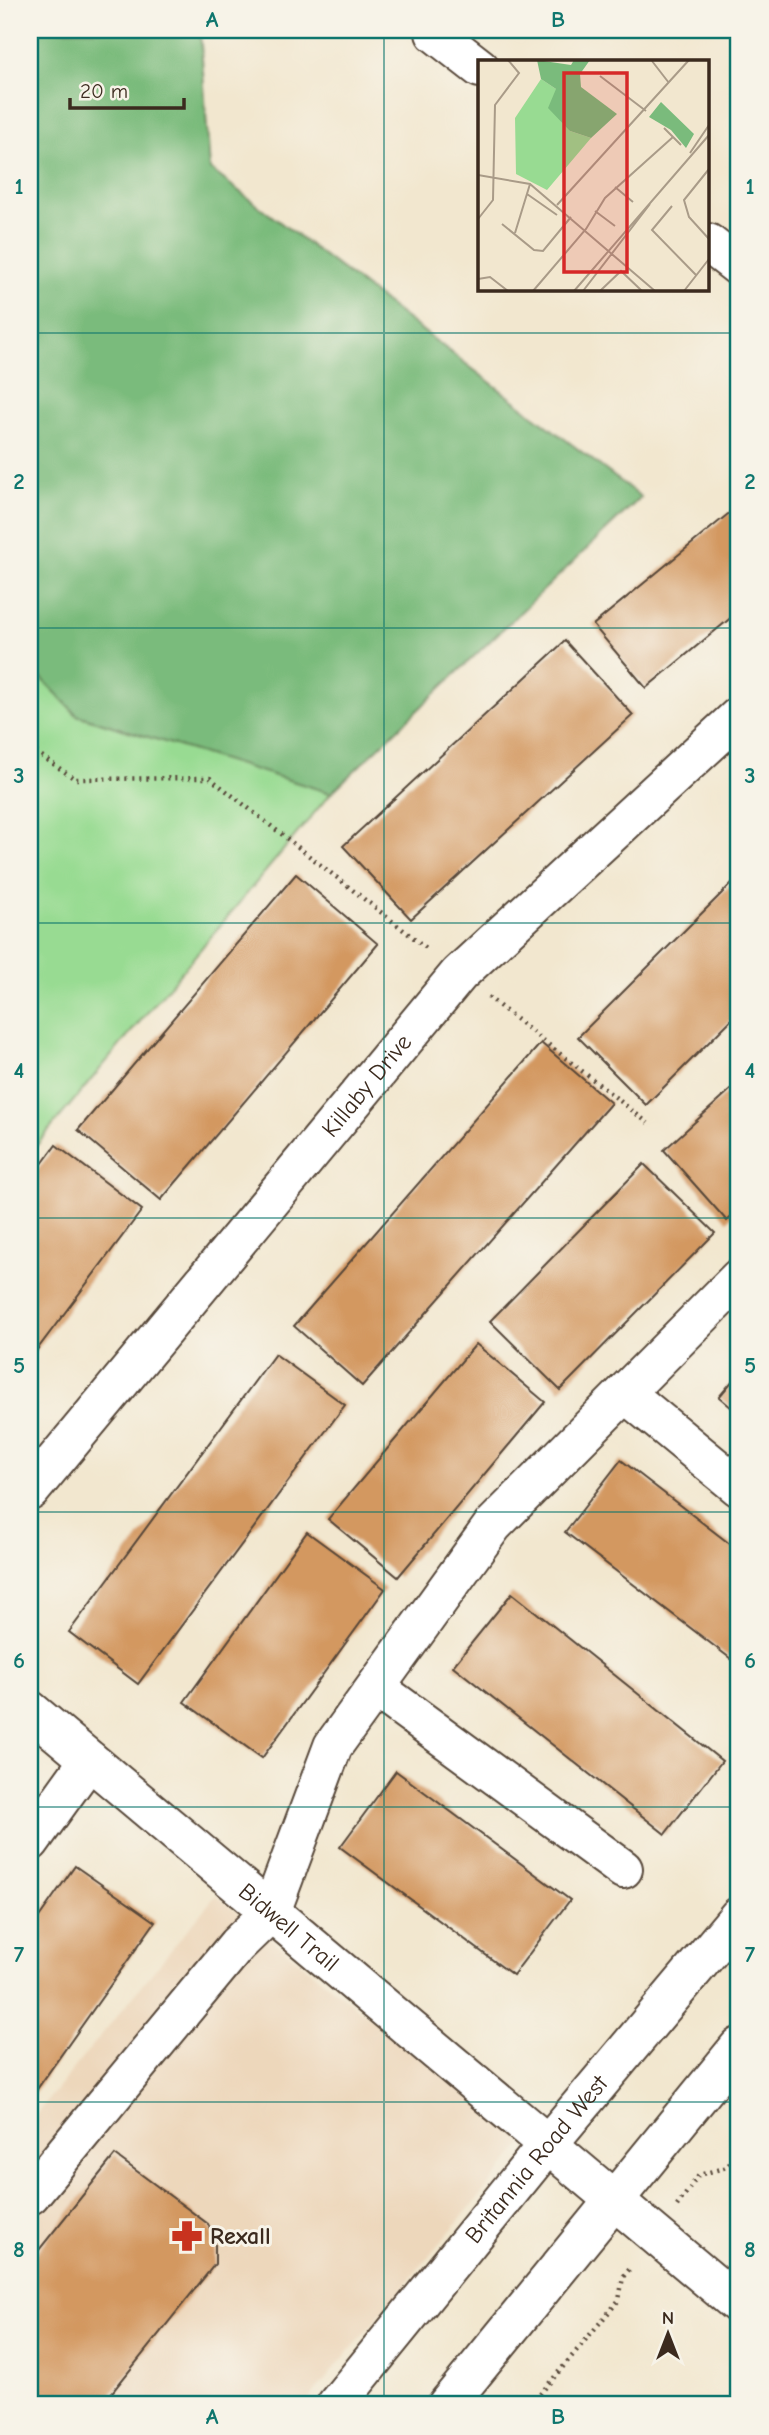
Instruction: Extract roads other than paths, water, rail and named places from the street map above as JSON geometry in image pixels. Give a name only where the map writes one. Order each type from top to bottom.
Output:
[{"type":"street","points":[[435,33],[478,66]]},
{"type":"street","points":[[710,245],[739,267]]},
{"type":"street","name":"Killaby Drive","points":[[30,1491],[459,974],[739,716]]},
{"type":"street","points":[[30,2195],[237,1945],[271,1912],[333,1746],[493,1525],[739,1278]]},
{"type":"street","points":[[625,1393],[739,1487]]},
{"type":"street","points":[[376,1688],[623,1869]]},
{"type":"street","name":"Bidwell Trail","points":[[30,1710],[739,2305]]},
{"type":"street","points":[[30,1842],[89,1760]]},
{"type":"street","name":"Britannia Road West","points":[[336,2405],[548,2144],[739,1916]]},
{"type":"street","points":[[447,2405],[739,2047]]},
{"type":"place","name":"Rexall","points":[[187,2236]]}]
